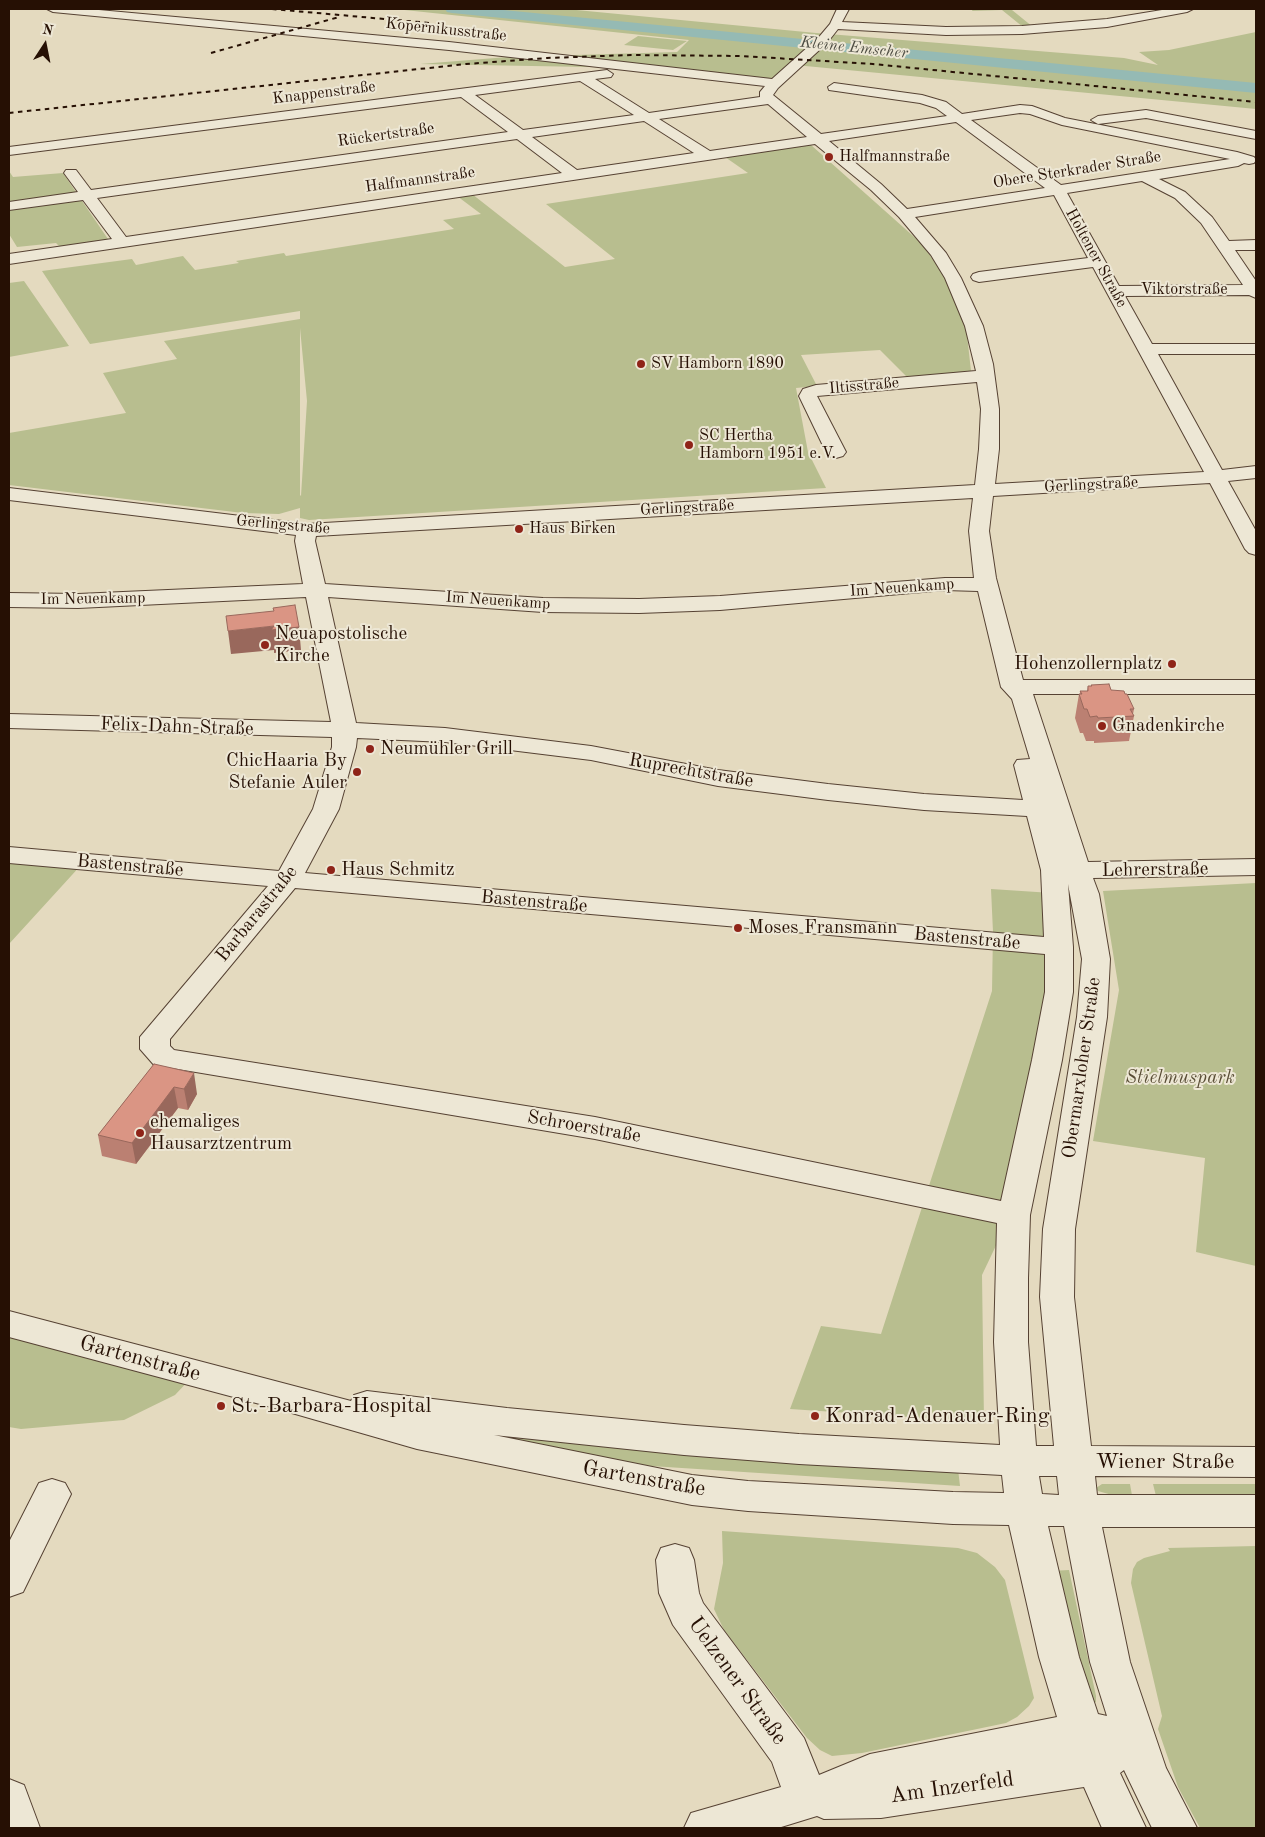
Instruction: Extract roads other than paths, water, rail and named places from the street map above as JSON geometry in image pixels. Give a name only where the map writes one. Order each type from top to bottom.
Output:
[{"type":"street","name":"Kopernikusstraße","points":[[53,9],[449,46],[776,82]]},
{"type":"street","points":[[768,100],[767,92],[823,40],[835,25],[843,9]]},
{"type":"street","points":[[835,25],[946,31],[1022,30],[1107,23],[1187,9]]},
{"type":"street","name":"Knappenstraße","points":[[9,151],[584,78],[644,68]]},
{"type":"street","points":[[584,78],[707,155]]},
{"type":"street","name":"Holtener Straße","points":[[834,87],[929,100],[941,105],[1059,191],[1256,549]]},
{"type":"street","points":[[464,93],[574,175]]},
{"type":"street","name":"Rückertstraße","points":[[9,206],[768,100]]},
{"type":"street","name":"Obermarxloher Straße","points":[[768,100],[876,187],[904,214],[938,253],[954,278],[974,326],[986,376],[990,409],[990,439],[979,531],[986,585],[1013,687],[1023,697],[1066,871],[1059,947],[1059,992],[1048,1060],[1014,1215],[1011,1278],[1011,1342],[1019,1461],[1025,1510]]},
{"type":"street","name":"Halfmannstraße","points":[[12,254],[122,242],[958,117],[1026,109],[1074,124],[1253,159]]},
{"type":"street","points":[[1188,122],[1196,117],[1199,112]]},
{"type":"street","points":[[1074,124],[1146,114],[1253,132]]},
{"type":"street","name":"Obere Sterkrader Straße","points":[[904,214],[1253,159]]},
{"type":"street","points":[[71,173],[122,242]]},
{"type":"street","points":[[1145,177],[1166,187],[1207,220],[1255,291]]},
{"type":"street","points":[[1225,246],[1256,245]]},
{"type":"street","points":[[979,277],[1097,262]]},
{"type":"street","name":"Viktorstraße","points":[[1113,291],[1255,291]]},
{"type":"street","points":[[1146,349],[1256,349]]},
{"type":"street","name":"Iltisstraße","points":[[836,452],[808,396],[809,393],[836,388],[986,376]]},
{"type":"street","name":"Gerlingstraße","points":[[9,494],[307,530],[1216,477],[1256,472]]},
{"type":"street","name":"Barbarastraße","points":[[155,1049],[155,1037],[287,880],[326,809],[344,747],[345,730],[305,541],[307,530]]},
{"type":"street","name":"Im Neuenkamp","points":[[9,600],[167,598],[315,590],[543,605],[639,606],[720,603],[945,584],[986,585]]},
{"type":"street","points":[[1013,687],[1256,687]]},
{"type":"street","name":"Obermarxloher Straße","points":[[1013,687],[1008,696],[1037,809],[1066,871],[1085,894],[1096,960],[1092,1017],[1059,1229],[1057,1298],[1062,1368],[1080,1511]]},
{"type":"street","name":"Felix-Dahn-Straße","points":[[9,721],[345,730]]},
{"type":"street","name":"Ruprechtstraße","points":[[345,730],[445,735],[516,743],[591,753],[738,781],[914,801],[1037,809]]},
{"type":"street","name":"Bastenstraße","points":[[9,855],[1059,947]]},
{"type":"street","name":"Lehrerstraße","points":[[1066,871],[1256,867]]},
{"type":"street","name":"Schroerstraße","points":[[155,1049],[166,1058],[595,1128],[1014,1215]]},
{"type":"street","name":"Gartenstraße","points":[[9,1324],[271,1393],[417,1434],[692,1490],[853,1503],[1080,1511]]},
{"type":"street","name":"Gartenstraße","points":[[271,1393],[452,1416],[684,1440],[1019,1461],[1074,1462]]},
{"type":"street","name":"Wiener Straße","points":[[1074,1462],[1256,1462]]},
{"type":"street","points":[[9,1580],[52,1494]]},
{"type":"street","points":[[1025,1510],[1058,1657],[1088,1749],[1124,1828]]},
{"type":"street","points":[[1175,1828],[1147,1774],[1110,1662],[1080,1511],[1256,1511]]},
{"type":"street","name":"Uelzener Straße","points":[[675,1560],[679,1593],[688,1612],[789,1752],[807,1800]]},
{"type":"street","points":[[1088,1749],[1134,1739]]},
{"type":"street","name":"Am Inzerfeld","points":[[706,1828],[807,1800],[881,1798],[1088,1749]]},
{"type":"street","points":[[9,1799],[18,1828]]},
{"type":"waterway","name":"Kleine Emscher","points":[[452,9],[1256,88]]},
{"type":"railway","points":[[272,9],[430,23]]},
{"type":"railway","points":[[211,53],[339,17]]},
{"type":"railway","points":[[9,113],[466,64],[547,58],[631,55],[741,56],[873,64],[1256,102]]},
{"type":"place","name":"Halfmannstraße","points":[[829,157]]},
{"type":"place","name":"SV Hamborn 1890","points":[[641,364]]},
{"type":"place","name":"SC Hertha Hamborn 1951 e.V.","points":[[689,445]]},
{"type":"place","name":"Haus Birken","points":[[519,529]]},
{"type":"place","name":"Neuapostolische Kirche","points":[[265,645]]},
{"type":"place","name":"Hohenzollernplatz","points":[[1172,664]]},
{"type":"place","name":"Gnadenkirche","points":[[1102,726]]},
{"type":"place","name":"Neumühler Grill","points":[[370,749]]},
{"type":"place","name":"ChicHaaria By Stefanie Auler","points":[[357,772]]},
{"type":"place","name":"Haus Schmitz","points":[[331,870]]},
{"type":"place","name":"Moses Fransmann","points":[[738,928]]},
{"type":"place","name":"ehemaliges Hausarztzentrum","points":[[140,1133]]},
{"type":"place","name":"St.-Barbara-Hospital","points":[[221,1406]]},
{"type":"place","name":"Konrad-Adenauer-Ring","points":[[815,1416]]},
{"type":"park label","name":"Stielmuspark","points":[[1180,1078]]}]
